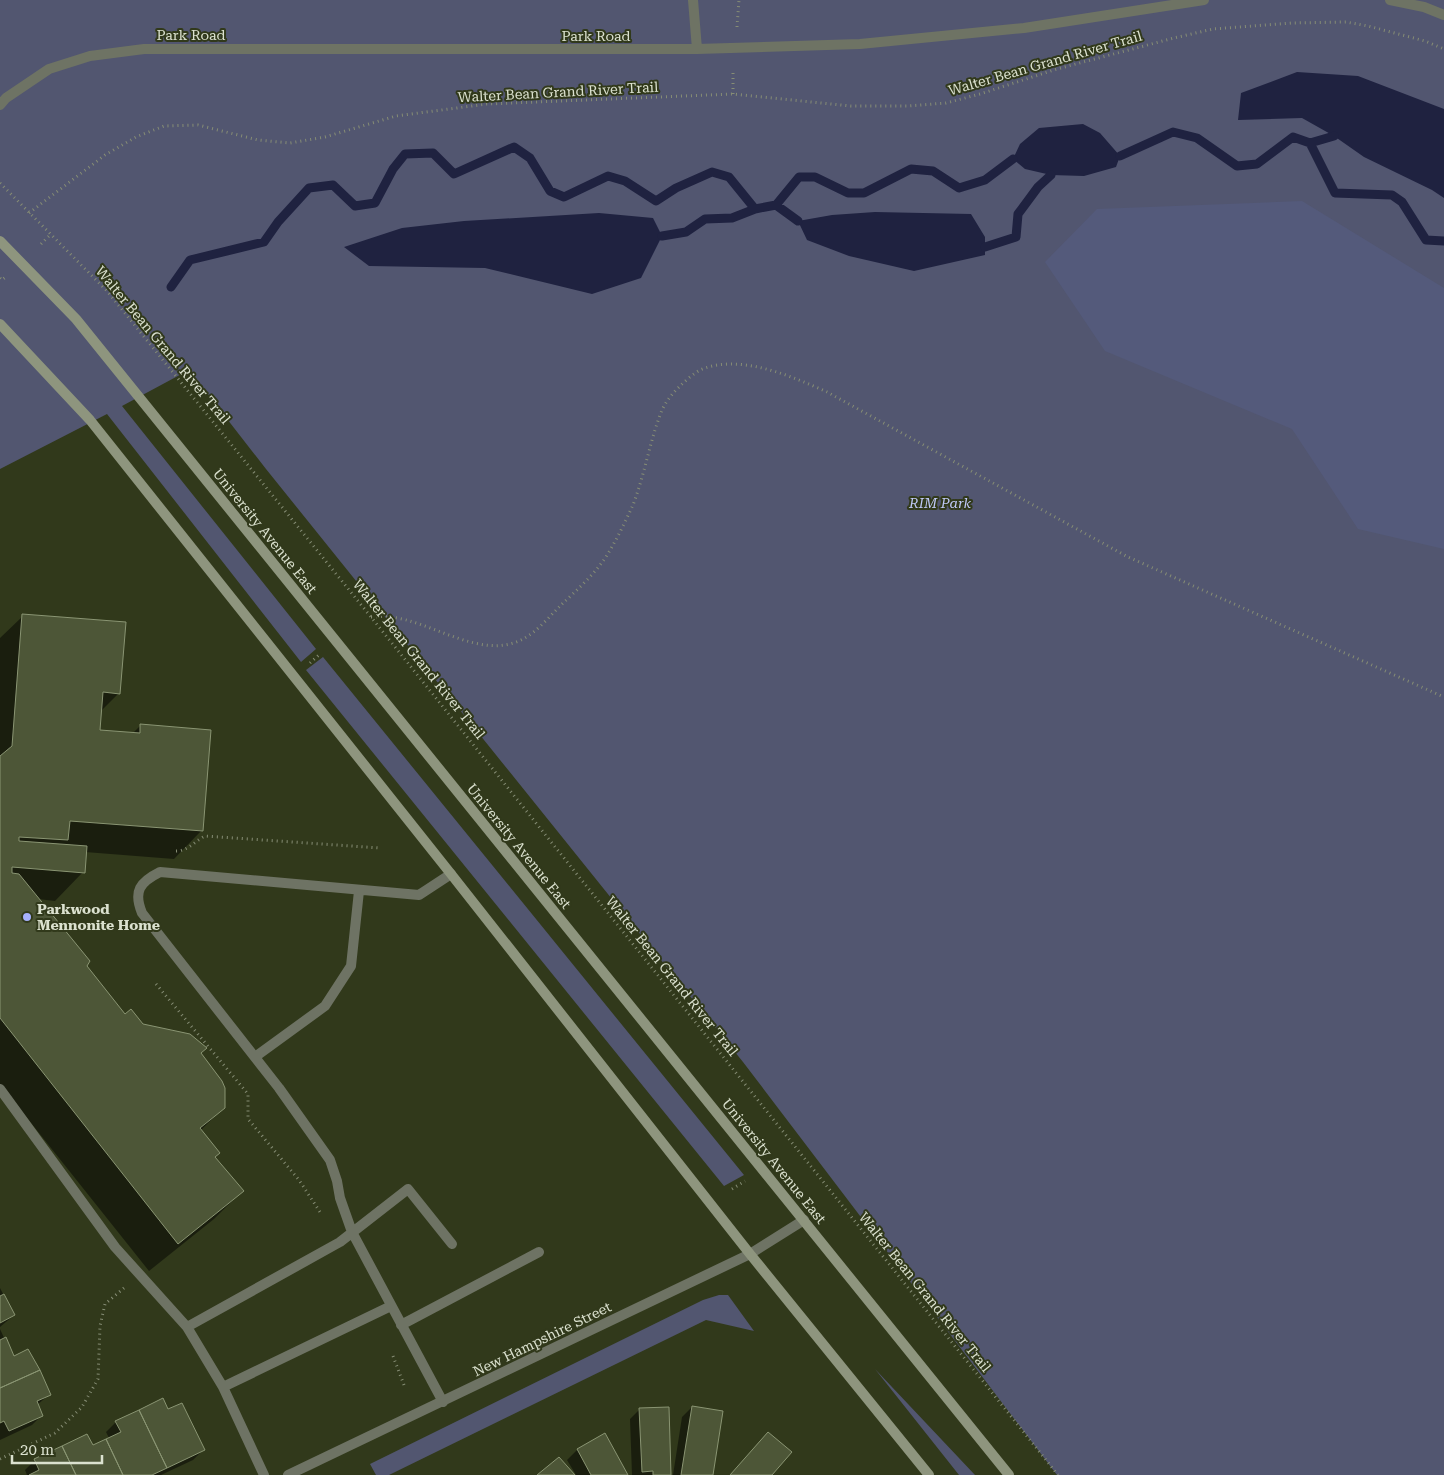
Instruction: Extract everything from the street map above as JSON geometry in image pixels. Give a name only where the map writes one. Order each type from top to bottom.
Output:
[{"type":"main road","name":"University Avenue East","points":[[0,241],[76,319],[1009,1475]]},
{"type":"main road","points":[[0,324],[90,420],[750,1254],[929,1475]]},
{"type":"street","points":[[693,0],[696,49]]},
{"type":"street","name":"Park Road","points":[[0,105],[6,98],[49,69],[90,56],[144,49],[696,49],[870,44],[1024,28],[1204,0]]},
{"type":"street","points":[[1390,0],[1424,7],[1444,15]]},
{"type":"street","points":[[443,1402],[352,1232],[340,1198],[330,1160],[279,1088],[142,913],[138,903],[139,888],[147,879],[160,872],[419,895],[451,874]]},
{"type":"street","points":[[255,1057],[325,1006],[351,966],[359,891]]},
{"type":"street","points":[[0,1088],[115,1247],[187,1327],[223,1387],[264,1475]]},
{"type":"street","points":[[187,1327],[340,1242],[408,1189],[452,1244]]},
{"type":"street","name":"New Hampshire Street","points":[[288,1475],[750,1254],[804,1220]]},
{"type":"street","points":[[401,1325],[540,1252]]},
{"type":"street","points":[[223,1387],[392,1306]]},
{"type":"path","points":[[737,29],[739,0]]},
{"type":"path","name":"Walter Bean Grand River Trail","points":[[1058,1475],[371,617],[107,291],[29,213],[105,155],[136,136],[164,126],[198,124],[258,140],[290,143],[325,136],[396,116],[487,104],[733,94],[851,106],[946,104],[1057,69],[1206,31],[1292,23],[1346,22],[1425,41],[1444,49]]},
{"type":"path","points":[[733,63],[733,94]]},
{"type":"path","points":[[0,183],[29,213]]},
{"type":"path","points":[[41,244],[51,234]]},
{"type":"path","points":[[371,617],[390,617],[408,621],[480,645],[500,646],[522,640],[533,632],[579,588],[608,553],[632,505],[646,467],[659,416],[668,398],[685,381],[700,370],[727,364],[765,368],[798,379],[827,392],[1128,557],[1444,697]]},
{"type":"path","points":[[309,663],[323,652]]},
{"type":"path","points":[[174,851],[181,851],[204,836],[380,848]]},
{"type":"path","points":[[156,984],[248,1094],[248,1119],[299,1180],[340,1242]]},
{"type":"path","points":[[732,1189],[748,1179]]},
{"type":"path","points":[[0,1459],[55,1433],[82,1407],[98,1378],[100,1326],[105,1304],[129,1284]]},
{"type":"path","points":[[392,1353],[404,1385]]},
{"type":"green space","name":"RIM Park","points":[[0,0],[1444,0],[1444,1475],[1057,1475],[743,1062],[266,469],[189,370],[122,406],[316,649],[301,662],[107,414],[0,469]]},
{"type":"green space","points":[[323,657],[744,1175],[724,1186],[306,670]]},
{"type":"green space","points":[[719,1295],[728,1295],[754,1331],[706,1320],[389,1475],[376,1475],[370,1464],[703,1300]]},
{"type":"green space","points":[[875,1369],[975,1475],[959,1475]]},
{"type":"shaded area","points":[[1297,72],[1358,76],[1444,109],[1444,198],[1432,190],[1364,157],[1334,136],[1302,118],[1238,120],[1241,93]]},
{"type":"shaded area","points":[[1083,124],[1100,133],[1120,156],[1116,167],[1084,176],[1051,175],[1025,169],[1013,159],[1020,144],[1039,128]]},
{"type":"shaded area","points":[[1302,201],[1444,288],[1444,549],[1358,529],[1292,429],[1105,351],[1045,262],[1097,209]]},
{"type":"shaded area","points":[[875,212],[971,214],[985,237],[985,255],[914,271],[849,256],[807,240],[798,221],[832,215]]},
{"type":"shaded area","points":[[599,213],[653,218],[662,236],[641,278],[592,294],[485,268],[369,266],[344,247],[402,228],[464,221]]},
{"type":"building","name":"Parkwood Mennonite Home","points":[[22,614],[126,622],[120,694],[103,692],[100,730],[140,733],[140,724],[211,730],[203,831],[70,821],[68,840],[19,837],[19,841],[87,846],[85,873],[12,867],[12,873],[19,874],[90,961],[87,966],[125,1014],[131,1009],[143,1024],[190,1034],[207,1048],[201,1053],[222,1081],[225,1088],[225,1108],[200,1128],[220,1153],[215,1157],[244,1191],[178,1244],[0,1018],[0,756],[12,746]]},
{"type":"building","points":[[4,1294],[15,1315],[0,1323],[0,1296]]},
{"type":"building","points":[[6,1337],[14,1356],[28,1349],[40,1370],[0,1388],[0,1340]]},
{"type":"building","points":[[40,1370],[51,1395],[37,1401],[43,1416],[9,1431],[4,1421],[0,1423],[0,1388]]},
{"type":"building","points":[[163,1398],[168,1409],[182,1403],[205,1450],[167,1468],[139,1410]]},
{"type":"building","points":[[692,1406],[723,1411],[713,1475],[681,1475]]},
{"type":"building","points":[[669,1407],[671,1475],[653,1475],[653,1471],[642,1472],[639,1408]]},
{"type":"building","points":[[139,1410],[167,1468],[152,1475],[123,1475],[106,1439],[121,1432],[115,1421]]},
{"type":"building","points":[[768,1432],[792,1452],[772,1475],[730,1475]]},
{"type":"building","points":[[605,1433],[628,1475],[591,1475],[577,1449]]},
{"type":"building","points":[[87,1434],[93,1445],[106,1439],[123,1475],[76,1475],[62,1446]]},
{"type":"building","points":[[62,1446],[76,1475],[29,1475],[39,1470],[34,1459]]},
{"type":"building","points":[[559,1457],[575,1475],[537,1475]]},
{"type":"waterway","points":[[1120,156],[1173,132],[1197,138],[1237,166],[1257,164],[1293,137],[1310,143],[1335,193],[1392,195],[1402,202],[1426,240],[1444,241]]},
{"type":"waterway","points":[[1310,143],[1334,136]]},
{"type":"waterway","points":[[171,287],[190,260],[264,242],[278,222],[309,188],[333,185],[355,206],[375,203],[393,169],[405,154],[433,153],[454,174],[514,147],[530,158],[550,191],[564,197],[608,176],[625,181],[656,201],[676,188],[712,172],[729,177],[755,209],[776,205],[799,177],[815,177],[848,193],[864,193],[911,169],[933,171],[959,188],[985,180],[1013,159]]},
{"type":"waterway","points":[[985,247],[1016,237],[1018,214],[1038,187],[1051,175]]},
{"type":"waterway","points":[[776,205],[798,221]]},
{"type":"waterway","points":[[662,236],[686,232],[705,219],[732,218],[755,209]]},
{"type":"place","name":"Parkwood Mennonite Home","points":[[27,917]]}]
